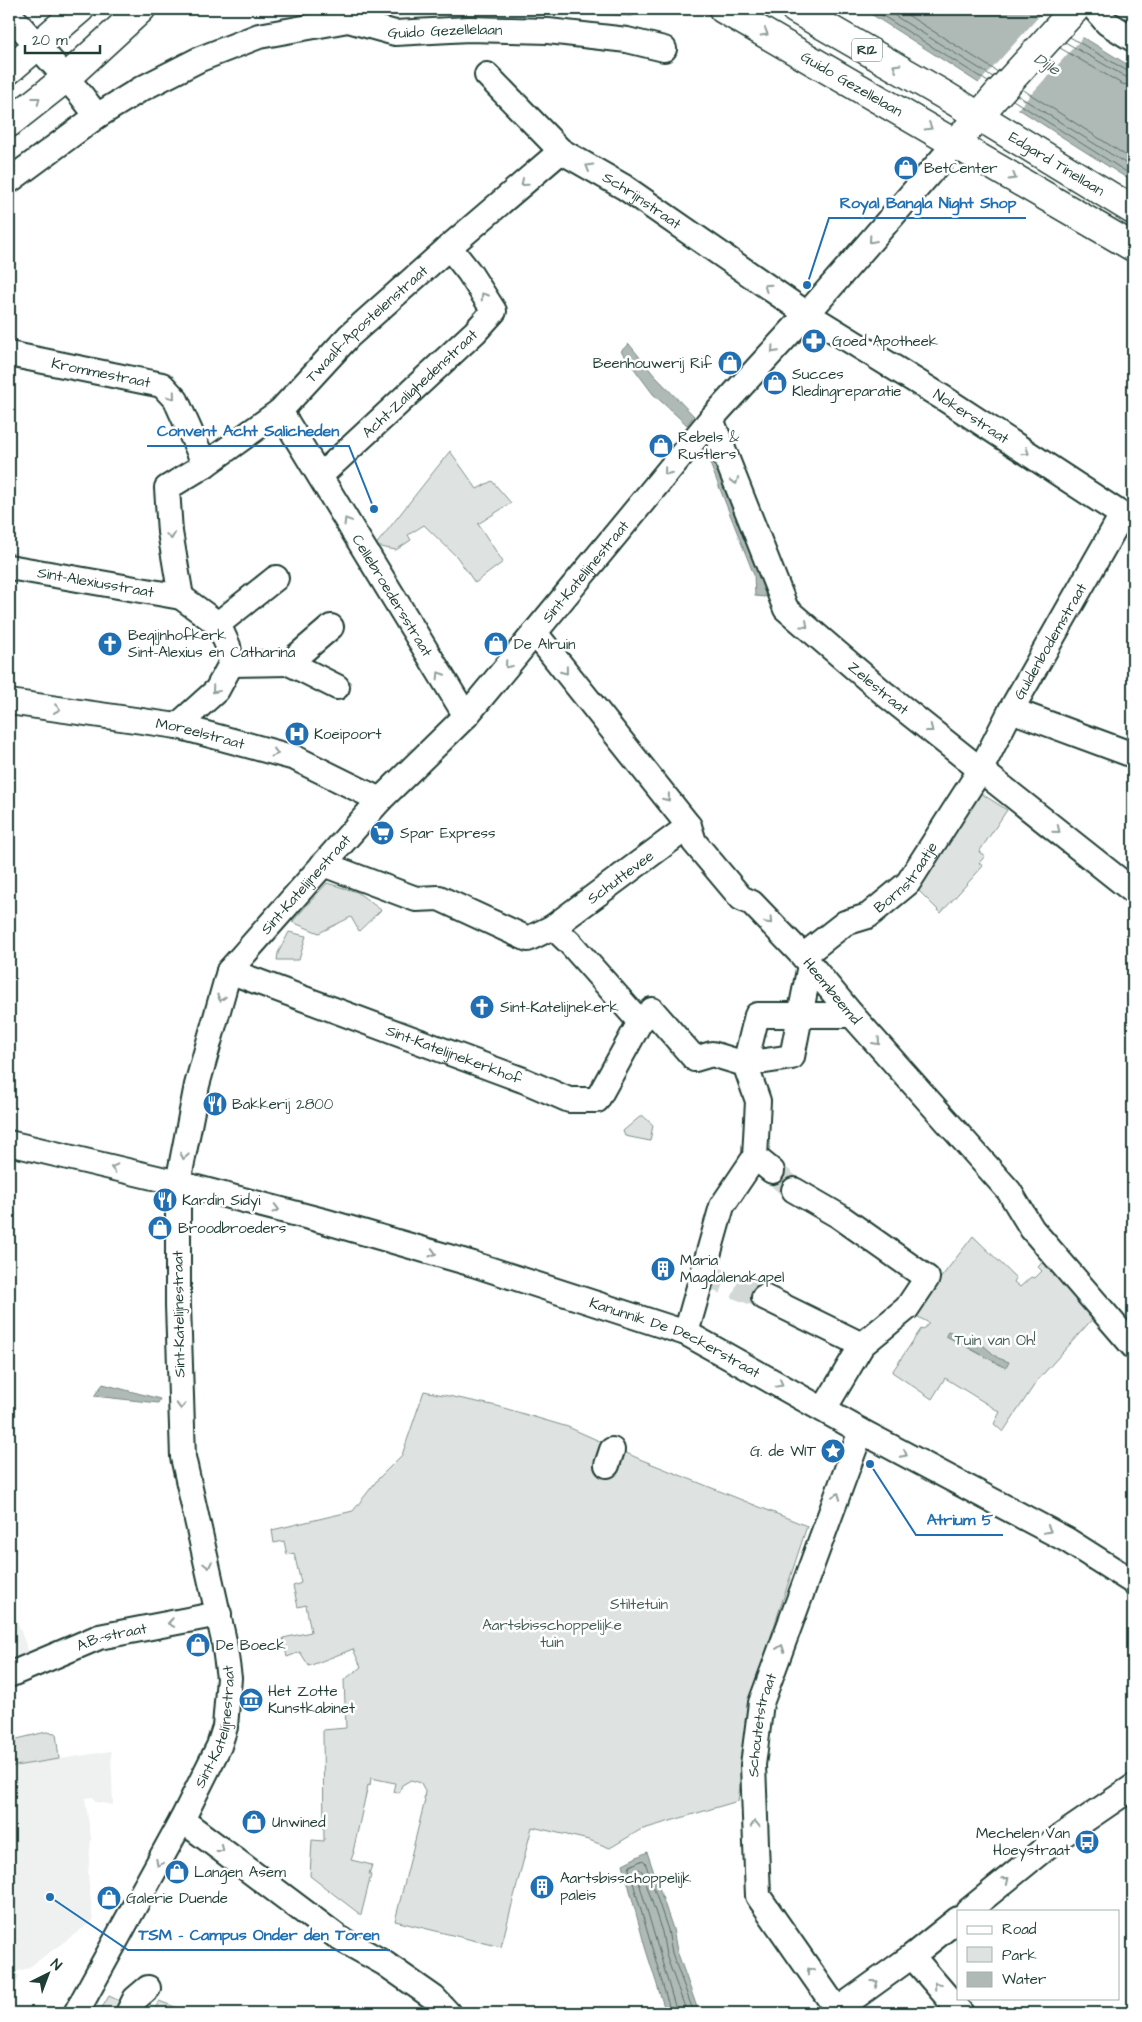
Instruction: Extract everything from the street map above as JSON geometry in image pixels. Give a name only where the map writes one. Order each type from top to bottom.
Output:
[{"type":"main road","points":[[9,70],[20,24],[80,9]]},
{"type":"main road","points":[[9,123],[66,78],[141,9]]},
{"type":"main road","name":"Guido Gezellelaan","points":[[723,9],[956,143]]},
{"type":"main road","name":"R12","points":[[795,9],[987,106]]},
{"type":"main road","points":[[956,143],[1072,12]]},
{"type":"main road","name":"Edgard Tinellaan","points":[[987,106],[1133,210]]},
{"type":"main road","name":"R12","points":[[956,143],[1133,247]]},
{"type":"street","points":[[1095,9],[1107,22],[1133,39]]},
{"type":"street","name":"Guido Gezellelaan","points":[[9,181],[97,116],[141,89],[200,59],[259,36],[348,20],[395,33],[469,29],[548,30],[627,40],[664,49]]},
{"type":"street","points":[[20,24],[97,116]]},
{"type":"street","name":"Schrijnstraat","points":[[487,75],[562,151],[624,187],[807,314]]},
{"type":"street","name":"Sint-Katelijnestraat","points":[[76,2013],[182,1820],[225,1728],[229,1678],[219,1614],[183,1457],[178,1304],[178,1183],[197,1085],[229,970],[380,800],[466,716],[711,419],[807,314],[956,143]]},
{"type":"street","name":"Twaalf-Apostelenstraat","points":[[181,597],[170,532],[167,488],[205,465],[280,411],[349,336],[449,247],[562,151]]},
{"type":"street","name":"Acht-Zalighedenstraat","points":[[320,476],[476,332],[494,310],[469,272],[449,247]]},
{"type":"street","name":"Nokerstraat","points":[[807,314],[945,399],[1128,518]]},
{"type":"street","name":"Krommestraat","points":[[9,354],[162,385],[176,400],[205,465]]},
{"type":"street","points":[[280,411],[320,476]]},
{"type":"street","name":"Zelestraat","points":[[711,419],[786,609],[885,694],[1133,891]]},
{"type":"street","name":"Cellebroedersstraat","points":[[320,476],[466,716]]},
{"type":"street","name":"Guldenbodemstraat","points":[[981,769],[1011,710],[1128,518]]},
{"type":"street","name":"Sint-Alexiusstraat","points":[[9,567],[181,597]]},
{"type":"street","points":[[218,624],[276,578]]},
{"type":"street","points":[[177,726],[217,690],[231,664],[228,646],[218,624],[181,597]]},
{"type":"street","points":[[289,663],[331,627]]},
{"type":"street","name":"Heembeemd","points":[[535,633],[689,826],[694,842],[741,898],[752,902],[806,961],[1010,1191],[1032,1229],[1133,1346]]},
{"type":"street","points":[[231,664],[289,663],[337,688]]},
{"type":"street","name":"Moreelstraat","points":[[9,702],[177,726],[295,758],[380,800]]},
{"type":"street","points":[[1011,710],[1133,755]]},
{"type":"street","name":"Bornstraatje","points":[[806,961],[845,923],[868,916],[908,883],[981,769]]},
{"type":"street","name":"Schuttevee","points":[[552,927],[689,826]]},
{"type":"street","points":[[323,864],[416,899],[439,898],[528,939],[552,927],[646,1016],[695,1059],[712,1054],[745,1064],[792,1057],[801,1014],[806,961]]},
{"type":"street","name":"Sint-Katelijnekerkhof","points":[[229,970],[523,1080],[569,1100],[597,1100],[646,1016]]},
{"type":"street","points":[[686,1333],[722,1206],[763,1164],[758,1101],[745,1064],[757,1015],[852,1014]]},
{"type":"street","name":"Kanunnik De Deckerstraat","points":[[9,1143],[178,1183],[324,1222],[473,1264],[686,1333],[861,1431],[1067,1540],[1133,1582]]},
{"type":"street","points":[[794,1190],[839,1216],[927,1278],[907,1308],[862,1345],[824,1409]]},
{"type":"street","points":[[764,1297],[862,1345]]},
{"type":"street","name":"Schoutetstraat","points":[[835,2012],[758,1896],[753,1765],[761,1703],[861,1431]]},
{"type":"street","name":"A.B.-straat","points":[[9,1675],[99,1637],[219,1614]]},
{"type":"street","points":[[969,1910],[1054,1840],[1133,1787]]},
{"type":"street","points":[[182,1820],[339,1938],[384,1962],[434,1998],[448,2013]]},
{"type":"street","points":[[835,2012],[912,1956],[957,1920]]},
{"type":"street","points":[[912,1956],[961,2013]]},
{"type":"street","points":[[128,2013],[135,1999],[148,1988]]},
{"type":"shaded area","points":[[9,1599],[30,1656],[9,1665]]},
{"type":"shaded area","points":[[111,1751],[113,1805],[96,1802],[93,1797],[85,1798],[91,1838],[88,1874],[93,1921],[28,1968],[16,1972],[19,1975],[11,2004],[9,2004],[9,1767]]},
{"type":"green space","points":[[384,9],[450,9],[390,16]]},
{"type":"green space","points":[[499,9],[651,9],[631,16]]},
{"type":"green space","points":[[450,451],[477,489],[492,481],[511,503],[478,524],[503,562],[475,583],[457,557],[424,525],[408,535],[411,540],[396,550],[375,546]]},
{"type":"green space","points":[[979,792],[1007,810],[979,852],[985,856],[979,863],[983,866],[941,913],[916,888]]},
{"type":"green space","points":[[327,883],[357,892],[381,910],[359,931],[351,917],[319,933],[292,922]]},
{"type":"green space","points":[[289,932],[306,936],[299,960],[277,960],[278,953]]},
{"type":"green space","points":[[642,1115],[653,1125],[650,1141],[625,1136],[623,1131]]},
{"type":"green space","name":"Tuin van Oh!","points":[[973,1236],[1016,1278],[1014,1282],[1020,1287],[1031,1277],[1035,1278],[1042,1271],[1038,1267],[1046,1258],[1096,1315],[1037,1381],[1003,1432],[994,1424],[1000,1412],[945,1378],[932,1399],[892,1372],[921,1329],[923,1330],[929,1323],[913,1314]]},
{"type":"green space","name":"Aartsbisschoppelijke tuin","points":[[424,1391],[497,1406],[568,1427],[642,1460],[807,1526],[753,1691],[738,1801],[640,1830],[610,1848],[589,1840],[532,1827],[501,1947],[395,1921],[425,1800],[425,1791],[421,1783],[411,1780],[402,1785],[399,1793],[393,1792],[395,1783],[371,1778],[351,1860],[372,1865],[361,1915],[310,1876],[312,1840],[324,1841],[323,1730],[346,1728],[344,1680],[361,1667],[353,1649],[309,1666],[300,1652],[287,1657],[283,1638],[311,1632],[306,1605],[298,1607],[293,1586],[301,1583],[294,1553],[287,1555],[284,1541],[274,1543],[272,1530],[353,1511],[378,1479],[402,1455]]},
{"type":"green space","points":[[46,1732],[56,1733],[59,1759],[9,1767],[9,1741]]},
{"type":"green space","points":[[109,1996],[122,2002],[117,2013],[99,2013]]},
{"type":"green space","points":[[159,2001],[191,2013],[153,2013]]},
{"type":"water","name":"Dijle","points":[[863,9],[1028,9],[1091,42],[1133,68],[1133,182],[931,52]]},
{"type":"water","points":[[629,344],[654,375],[694,416],[687,425],[653,394],[621,351]]},
{"type":"water","points":[[718,449],[767,576],[765,597],[755,596],[754,575],[709,461]]},
{"type":"water","points":[[948,1331],[977,1340],[998,1358],[1009,1362],[1006,1368],[946,1336]]},
{"type":"water","points":[[103,1384],[160,1399],[158,1403],[94,1396]]},
{"type":"water","points":[[647,1852],[673,1929],[677,1951],[699,2013],[666,2013],[645,1947],[623,1864]]},
{"type":"pier","points":[[1041,14],[1084,36],[1016,111],[978,84]]},
{"type":"tunnel","points":[[772,1171],[794,1190]]},
{"type":"tunnel","points":[[702,1274],[764,1297]]},
{"type":"place","name":"BetCenter","points":[[906,168]]},
{"type":"place","name":"Royal Bangla Night Shop","points":[[807,285]]},
{"type":"place","name":"Goed Apotheek","points":[[814,341]]},
{"type":"place","name":"Beenhouwerij Rif","points":[[730,363]]},
{"type":"place","name":"Succes Kledingreparatie","points":[[775,383]]},
{"type":"place","name":"Rebels & Rustlers","points":[[661,446]]},
{"type":"place","name":"Convent Acht Salicheden","points":[[374,509]]},
{"type":"place","name":"Begijnhofkerk Sint-Alexius en Catharina","points":[[110,644]]},
{"type":"place","name":"De Alruin","points":[[496,644]]},
{"type":"place","name":"Koeipoort","points":[[297,734]]},
{"type":"place","name":"Spar Express","points":[[382,833]]},
{"type":"place","name":"Sint-Katelijnekerk","points":[[482,1007]]},
{"type":"place","name":"Bakkerij 2800","points":[[215,1104]]},
{"type":"place","name":"Kardin Sidyi","points":[[165,1200]]},
{"type":"place","name":"Broodbroeders","points":[[160,1228]]},
{"type":"place","name":"Maria Magdalenakapel","points":[[663,1269]]},
{"type":"place","name":"G. de WIT","points":[[833,1451]]},
{"type":"place","name":"Atrium 5","points":[[870,1464]]},
{"type":"place","name":"De Boeck","points":[[198,1645]]},
{"type":"place","name":"Het Zotte Kunstkabinet","points":[[251,1700]]},
{"type":"place","name":"Unwined","points":[[254,1822]]},
{"type":"place","name":"Mechelen Van Hoeystraat","points":[[1087,1842]]},
{"type":"place","name":"Langen Asem","points":[[177,1872]]},
{"type":"place","name":"Aartsbisschoppelijk paleis","points":[[542,1887]]},
{"type":"place","name":"TSM - Campus Onder den Toren","points":[[50,1897]]},
{"type":"place","name":"Galerie Duende","points":[[109,1898]]},
{"type":"park label","name":"Stiltetuin","points":[[639,1604]]}]
